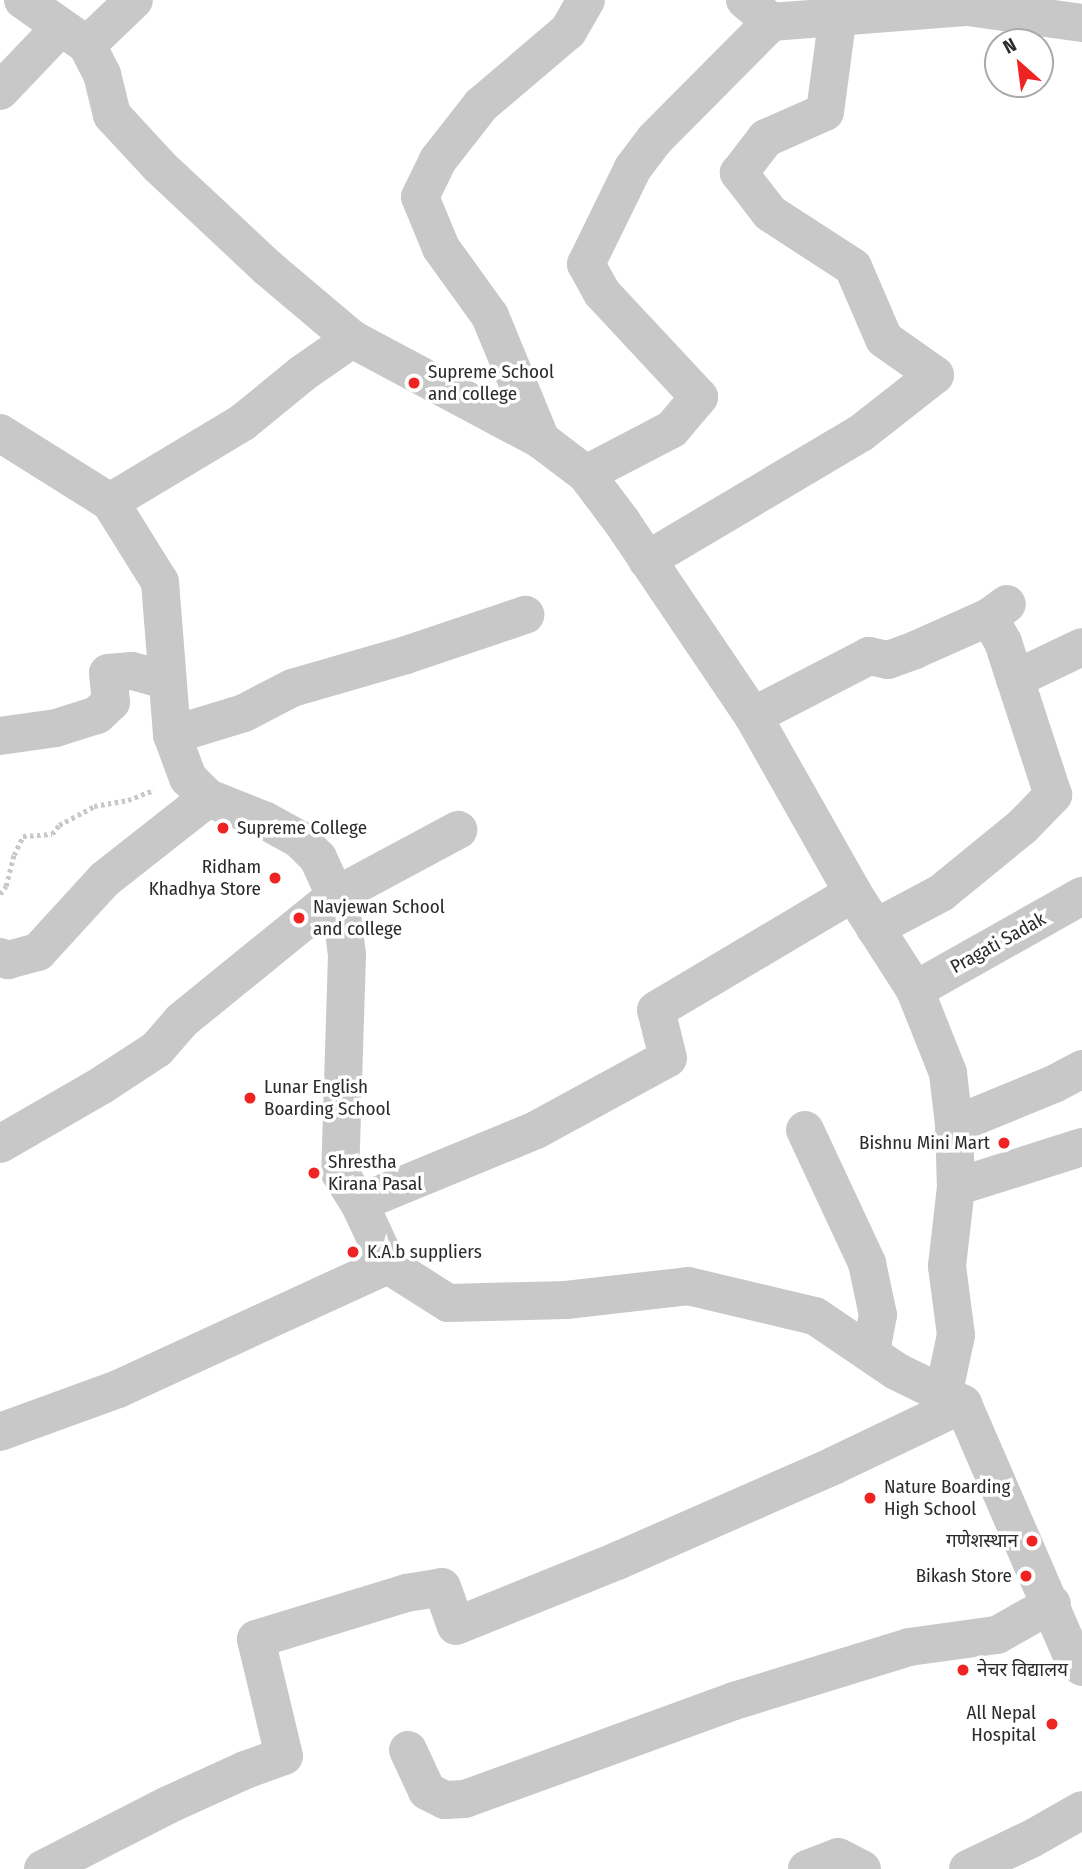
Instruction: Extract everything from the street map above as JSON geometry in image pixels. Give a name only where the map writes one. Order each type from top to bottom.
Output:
[{"type":"street","points":[[23,0],[73,36],[102,74],[112,115],[159,166],[258,259],[352,340],[541,440],[586,474],[753,716],[853,893],[915,990],[948,1073],[954,1125],[956,1187],[947,1266],[956,1335],[953,1400],[1052,1604],[1070,1651],[1082,1667]]},
{"type":"street","points":[[0,91],[73,36],[135,0]]},
{"type":"street","points":[[541,440],[490,316],[442,247],[420,197],[438,160],[481,106],[568,30],[586,0]]},
{"type":"street","points":[[586,474],[672,429],[699,397],[602,293],[586,264],[633,168],[758,11],[838,15],[968,7],[1082,23]]},
{"type":"street","points":[[647,560],[861,433],[935,375],[884,339],[853,268],[770,213],[739,173],[766,138],[825,113],[838,15]]},
{"type":"street","points":[[110,502],[243,422],[303,373],[352,340]]},
{"type":"street","points":[[0,433],[110,502],[160,582],[172,735],[198,788],[299,839],[318,858],[341,908],[347,955],[340,1173],[359,1203],[388,1265],[448,1303],[566,1300],[688,1286],[815,1316],[896,1371],[953,1400]]},
{"type":"street","points":[[753,716],[869,656],[888,660],[998,611],[1003,642],[1053,795],[1021,827],[941,893],[875,928]]},
{"type":"street","points":[[172,735],[244,713],[292,688],[406,655],[525,615]]},
{"type":"street","points":[[1015,679],[1082,647]]},
{"type":"street","points":[[0,736],[56,728],[96,715],[111,702],[108,673],[132,671],[166,680]]},
{"type":"street","points":[[0,957],[8,960],[38,952],[106,879],[198,788]]},
{"type":"street","points":[[0,1144],[102,1085],[157,1049],[181,1021],[335,896],[458,830]]},
{"type":"street","points":[[359,1203],[536,1130],[668,1058],[656,1010],[853,893]]},
{"type":"street","name":"Pragati Sadak","points":[[915,990],[1082,896]]},
{"type":"street","points":[[954,1125],[1054,1084],[1082,1069]]},
{"type":"street","points":[[805,1130],[866,1263],[878,1315],[871,1352]]},
{"type":"street","points":[[956,1187],[1082,1147]]},
{"type":"street","points":[[0,1432],[118,1389],[388,1265]]},
{"type":"street","points":[[43,1869],[168,1805],[245,1770],[284,1756],[256,1639],[406,1594],[442,1587],[456,1626],[617,1561],[808,1478],[953,1400]]},
{"type":"street","points":[[408,1750],[427,1791],[445,1800],[465,1799],[734,1700],[909,1647],[997,1635],[1052,1604]]},
{"type":"street","points":[[968,1869],[1033,1838],[1082,1810]]},
{"type":"street","points":[[807,1869],[838,1857],[862,1869]]},
{"type":"path","points":[[0,894],[6,886],[14,855],[23,836],[52,834],[59,825],[94,806],[198,788]]},
{"type":"place","name":"Supreme School and college","points":[[414,383]]},
{"type":"place","name":"Supreme College","points":[[223,828]]},
{"type":"place","name":"Ridham Khadhya Store","points":[[275,878]]},
{"type":"place","name":"Navjewan School and college","points":[[299,918]]},
{"type":"place","name":"Lunar English Boarding School","points":[[250,1098]]},
{"type":"place","name":"Bishnu Mini Mart","points":[[1004,1143]]},
{"type":"place","name":"Shrestha Kirana Pasal","points":[[314,1173]]},
{"type":"place","name":"K.A.b suppliers","points":[[353,1252]]},
{"type":"place","name":"Nature Boarding High School","points":[[870,1498]]},
{"type":"place","name":"गणेशस्थान","points":[[1032,1541]]},
{"type":"place","name":"Bikash Store","points":[[1026,1576]]},
{"type":"place","name":"नेचर विद्यालय","points":[[963,1670]]},
{"type":"place","name":"All Nepal Hospital","points":[[1052,1724]]}]
